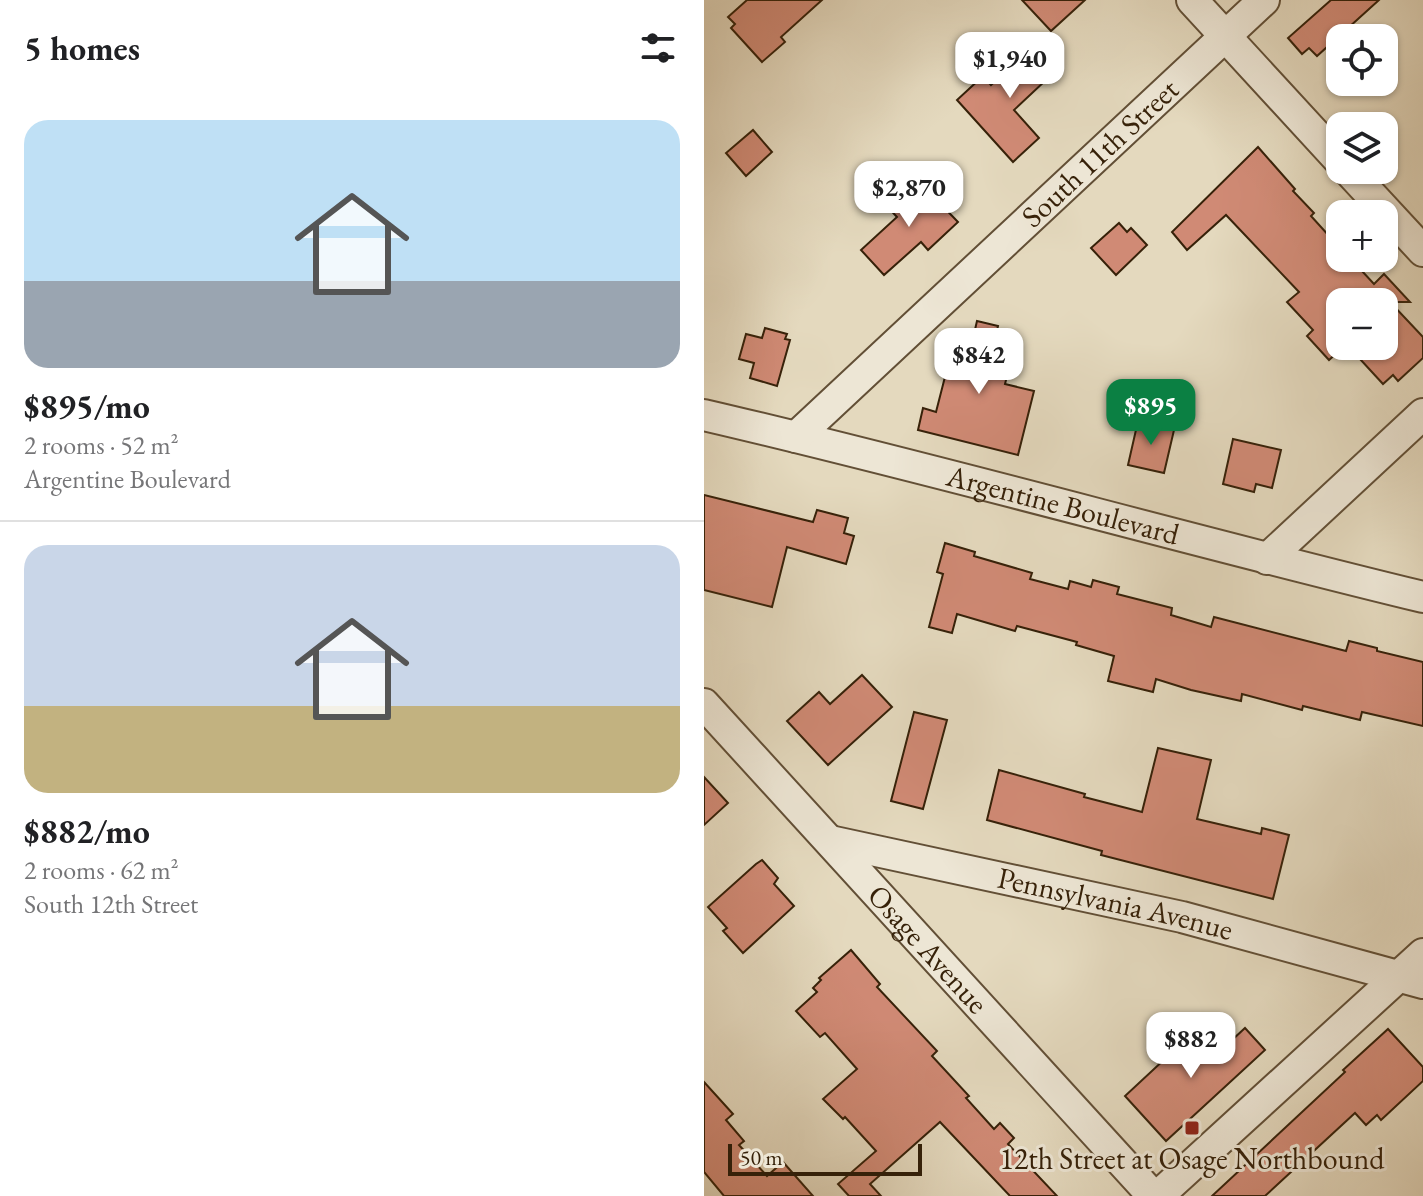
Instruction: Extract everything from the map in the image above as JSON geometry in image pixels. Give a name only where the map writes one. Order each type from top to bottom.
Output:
[{"type":"street","points":[[1192,0],[1326,146]]},
{"type":"street","name":"South 11th Street","points":[[796,437],[1264,0]]},
{"type":"street","points":[[1361,184],[1423,251]]},
{"type":"street","points":[[1267,559],[1423,414]]},
{"type":"street","name":"Argentine Boulevard","points":[[704,415],[1423,597]]},
{"type":"street","name":"Osage Avenue","points":[[704,704],[1156,1196]]},
{"type":"street","name":"Pennsylvania Avenue","points":[[830,841],[1182,917],[1411,979]]},
{"type":"street","points":[[1156,1196],[1411,979],[1423,954]]},
{"type":"building","points":[[747,0],[822,0],[781,37],[785,42],[762,62],[731,28],[735,24],[728,17]]},
{"type":"building","points":[[1022,0],[1085,0],[1051,31]]},
{"type":"building","points":[[1331,0],[1379,0],[1352,24],[1326,24],[1326,48],[1317,56],[1309,48],[1302,54],[1288,38]]},
{"type":"building","points":[[1039,40],[1062,65],[1014,110],[1039,138],[1013,162],[957,100],[983,76],[991,85]]},
{"type":"building","points":[[753,130],[772,152],[746,176],[726,153]]},
{"type":"building","points":[[1258,147],[1295,189],[1293,191],[1314,213],[1311,216],[1326,233],[1326,272],[1363,272],[1374,284],[1384,274],[1397,288],[1326,288],[1326,357],[1307,336],[1313,330],[1287,302],[1299,292],[1226,215],[1187,250],[1172,232]]},
{"type":"building","points":[[899,189],[908,199],[914,193],[919,199],[928,191],[958,222],[928,250],[921,242],[884,275],[861,250],[897,217],[884,203]]},
{"type":"building","points":[[1119,223],[1127,232],[1131,228],[1147,245],[1116,275],[1091,248]]},
{"type":"building","points":[[1398,289],[1410,302],[1398,302]]},
{"type":"building","points":[[1398,310],[1423,337],[1423,358],[1398,381],[1393,375],[1383,384],[1361,360],[1398,360]]},
{"type":"building","points":[[977,321],[998,326],[994,344],[1007,348],[1001,374],[1007,376],[1005,384],[1034,391],[1018,455],[918,430],[923,408],[936,412],[957,330],[974,334]]},
{"type":"building","points":[[765,328],[787,334],[785,339],[790,340],[777,386],[750,378],[754,363],[739,359],[746,334],[762,338]]},
{"type":"building","points":[[1138,421],[1174,430],[1164,473],[1128,465]]},
{"type":"building","points":[[1233,439],[1281,450],[1272,488],[1256,484],[1254,492],[1223,484]]},
{"type":"building","points":[[704,495],[813,522],[817,510],[848,518],[844,533],[854,536],[846,564],[787,547],[772,607],[704,590]]},
{"type":"building","points":[[945,543],[975,552],[974,556],[1032,573],[1030,579],[1068,589],[1070,581],[1091,587],[1093,580],[1119,587],[1117,594],[1172,608],[1171,615],[1211,627],[1214,617],[1346,651],[1349,641],[1423,662],[1423,726],[1362,712],[1360,720],[1303,706],[1302,710],[1242,694],[1241,701],[1156,679],[1153,692],[1108,681],[1114,656],[1076,645],[1077,642],[1017,626],[1015,631],[957,614],[952,633],[929,627],[943,574],[937,572]]},
{"type":"building","points":[[862,675],[892,707],[828,765],[787,721],[819,692],[830,704]]},
{"type":"building","points":[[914,712],[947,720],[923,809],[891,801]]},
{"type":"building","points":[[1158,748],[1211,760],[1197,819],[1261,834],[1262,828],[1289,835],[1273,899],[1101,855],[1102,851],[987,820],[999,770],[1142,812]]},
{"type":"building","points":[[704,777],[728,803],[704,825]]},
{"type":"building","points":[[762,860],[778,878],[774,884],[794,906],[743,953],[723,931],[727,928],[708,907]]},
{"type":"building","points":[[851,950],[880,984],[877,987],[937,1051],[932,1056],[969,1096],[966,1098],[994,1129],[1000,1123],[1014,1138],[1008,1144],[1057,1196],[1010,1196],[940,1122],[870,1184],[881,1196],[849,1196],[838,1184],[876,1151],[845,1117],[843,1119],[823,1099],[857,1069],[825,1033],[820,1037],[796,1011],[817,992],[813,988],[821,980],[819,978]]},
{"type":"building","points":[[1245,1028],[1265,1050],[1166,1141],[1125,1096],[1196,1030],[1217,1054]]},
{"type":"building","points":[[1388,1029],[1423,1067],[1423,1081],[1381,1120],[1377,1115],[1366,1125],[1355,1113],[1265,1196],[1212,1196],[1345,1072],[1343,1070]]},
{"type":"building","points":[[704,1082],[733,1114],[726,1120],[744,1141],[739,1145],[767,1176],[783,1162],[813,1196],[724,1196],[704,1172]]},
{"type":"place","name":"12th Street at Osage Northbound","points":[[1192,1128]]}]
